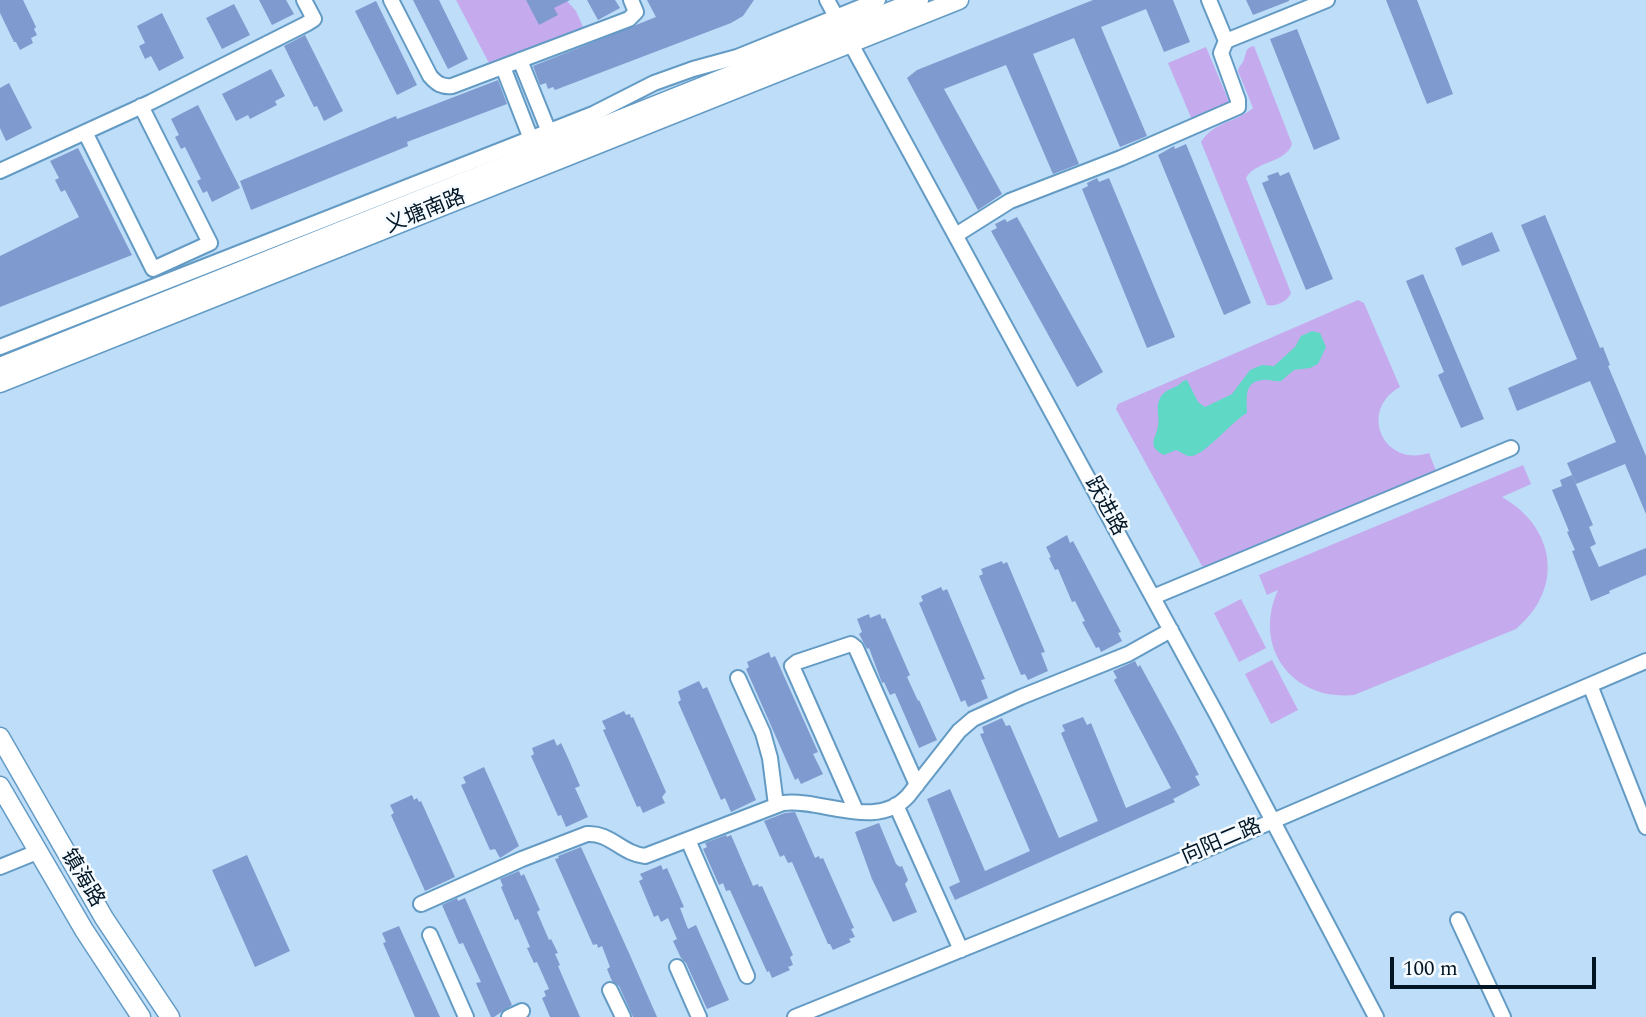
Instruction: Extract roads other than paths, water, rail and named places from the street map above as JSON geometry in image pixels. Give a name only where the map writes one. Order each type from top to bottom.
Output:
[{"type":"main road","points":[[844,30],[919,0]]},
{"type":"main road","points":[[844,30],[959,0]]},
{"type":"main road","name":"义塘南路","points":[[0,367],[193,281],[844,30]]},
{"type":"main road","name":"义塘南路","points":[[0,383],[844,30]]},
{"type":"main road","name":"镇海路","points":[[0,737],[104,918],[170,1017]]},
{"type":"main road","name":"镇海路","points":[[0,786],[84,930],[141,1017]]},
{"type":"street","points":[[0,171],[141,106],[306,24],[313,19],[304,0]]},
{"type":"street","points":[[391,0],[430,76],[439,84],[452,86],[629,19],[636,12],[631,0]]},
{"type":"street","name":"跃进路","points":[[827,0],[1171,630],[1376,1017]]},
{"type":"street","points":[[0,347],[193,281],[593,114],[654,83],[693,69],[844,30],[878,0]]},
{"type":"street","points":[[956,235],[1010,201],[1121,158],[1238,107],[1238,100],[1221,53],[1226,41],[1209,0]]},
{"type":"street","points":[[1226,41],[1327,0]]},
{"type":"street","points":[[520,60],[549,132]]},
{"type":"street","points":[[503,67],[531,139]]},
{"type":"street","points":[[85,132],[153,269],[211,243],[141,106]]},
{"type":"street","points":[[180,257],[193,281]]},
{"type":"street","points":[[1153,597],[1511,448]]},
{"type":"street","points":[[421,904],[522,859],[587,834],[604,835],[626,851],[645,856],[776,806],[795,802],[856,811],[872,811],[896,805],[902,802],[959,731],[973,719],[1021,696],[1128,654],[1171,630]]},
{"type":"street","points":[[856,811],[792,666],[797,662],[851,644],[856,648],[917,785]]},
{"type":"street","name":"向阳二路","points":[[795,1017],[1273,821],[1646,661]]},
{"type":"street","points":[[738,678],[763,733],[770,758],[776,806]]},
{"type":"street","points":[[1590,685],[1646,827]]},
{"type":"street","points":[[896,805],[961,950]]},
{"type":"street","points":[[688,840],[747,976]]},
{"type":"street","points":[[0,867],[37,852]]},
{"type":"street","points":[[1458,920],[1503,1017]]},
{"type":"street","points":[[430,935],[466,1017]]},
{"type":"street","points":[[677,967],[699,1017]]},
{"type":"street","points":[[610,990],[622,1017]]}]
